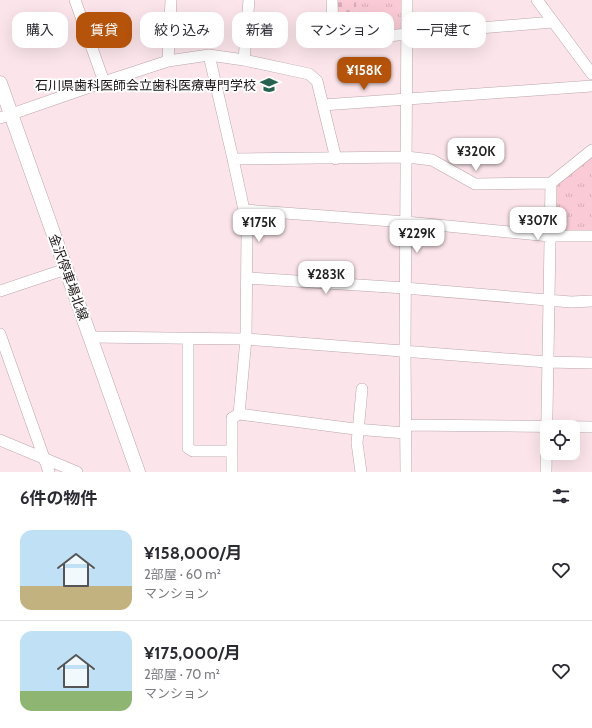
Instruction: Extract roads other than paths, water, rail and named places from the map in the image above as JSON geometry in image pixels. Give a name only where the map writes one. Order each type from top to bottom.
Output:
[{"type":"main road","name":"金沢停車場北線","points":[[0,83],[5,116],[66,269],[138,472]]},
{"type":"street","points":[[75,0],[104,82]]},
{"type":"street","points":[[168,61],[171,0]]},
{"type":"street","points":[[244,60],[249,0]]},
{"type":"street","points":[[332,0],[333,33],[342,41],[402,35]]},
{"type":"street","points":[[407,0],[407,12]]},
{"type":"street","points":[[537,0],[592,74]]},
{"type":"street","points":[[486,28],[553,22]]},
{"type":"street","points":[[406,472],[405,288],[407,48]]},
{"type":"street","points":[[5,116],[168,61],[209,55],[244,60],[309,74],[317,81],[336,159]]},
{"type":"street","points":[[209,55],[244,210],[247,232],[248,278],[246,339],[239,414]]},
{"type":"street","points":[[323,105],[592,86]]},
{"type":"street","points":[[233,159],[407,157],[432,160],[475,184],[550,183],[592,150]]},
{"type":"street","points":[[547,420],[550,183]]},
{"type":"street","points":[[244,210],[406,222],[550,236],[592,236]]},
{"type":"street","points":[[0,291],[66,269]]},
{"type":"street","points":[[248,278],[405,288],[571,302],[592,302]]},
{"type":"street","points":[[0,334],[49,472]]},
{"type":"street","points":[[91,337],[246,339],[547,362],[592,363]]},
{"type":"street","points":[[188,338],[188,448],[193,451],[232,451]]},
{"type":"street","points":[[361,472],[357,443],[362,389]]},
{"type":"street","points":[[232,472],[232,418],[239,414],[358,429],[540,426]]},
{"type":"street","points":[[580,427],[592,427]]},
{"type":"street","points":[[0,440],[77,472]]},
{"type":"street","points":[[546,460],[546,472]]},
{"type":"place","name":"石川県歯科医師会立歯科医療専門学校","points":[[269,85]]}]
